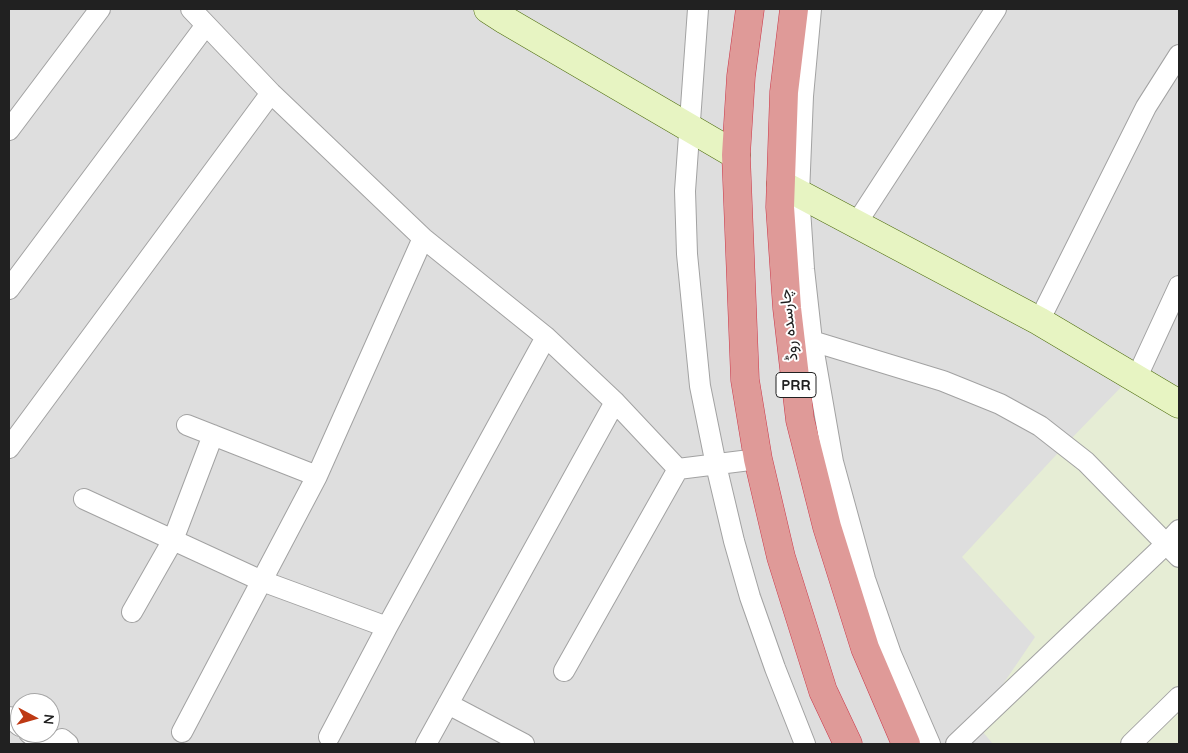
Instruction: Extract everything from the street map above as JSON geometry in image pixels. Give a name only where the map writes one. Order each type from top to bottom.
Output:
[{"type":"highway","points":[[750,9],[741,76],[736,155],[745,380],[758,459],[781,557],[823,691],[848,744]]},
{"type":"highway","name":"چارسدہ روڈ","points":[[794,9],[784,92],[790,189],[780,206],[787,308],[800,420],[827,526],[865,648],[906,744]]},
{"type":"street","points":[[9,130],[100,9]]},
{"type":"street","points":[[191,9],[271,92],[423,238],[546,337],[616,402],[678,469]]},
{"type":"street","points":[[488,9],[736,155]]},
{"type":"street","points":[[698,9],[685,191],[687,254],[700,386],[734,541],[750,596],[775,668],[805,744]]},
{"type":"street","points":[[811,9],[803,96],[790,189],[804,269],[812,341],[833,462],[865,579],[890,654],[930,744]]},
{"type":"street","points":[[856,224],[996,9]]},
{"type":"street","points":[[9,289],[206,25]]},
{"type":"street","points":[[1039,321],[1146,107],[1179,54]]},
{"type":"street","points":[[9,448],[271,92]]},
{"type":"street","points":[[790,189],[1039,321],[1179,404]]},
{"type":"street","points":[[182,732],[317,476],[423,238]]},
{"type":"street","points":[[1136,379],[1179,286]]},
{"type":"street","points":[[329,736],[546,337]]},
{"type":"street","points":[[812,341],[943,382],[1000,404],[1040,426],[1086,462],[1175,544],[956,744]]},
{"type":"street","points":[[426,744],[616,402]]},
{"type":"street","points":[[187,425],[317,476]]},
{"type":"street","points":[[132,612],[173,540],[213,435]]},
{"type":"street","points":[[678,469],[758,459]]},
{"type":"street","points":[[564,671],[678,469]]},
{"type":"street","points":[[84,499],[262,581],[387,627]]},
{"type":"street","points":[[1130,744],[1179,697]]},
{"type":"street","points":[[448,704],[524,744]]},
{"type":"street","points":[[56,744],[62,739],[68,744]]},
{"type":"shaded area","points":[[9,9],[1179,9],[1179,744],[9,744]]},
{"type":"green space","points":[[1124,384],[1179,413],[1179,744],[993,744],[976,724],[1035,637],[962,557]]}]
